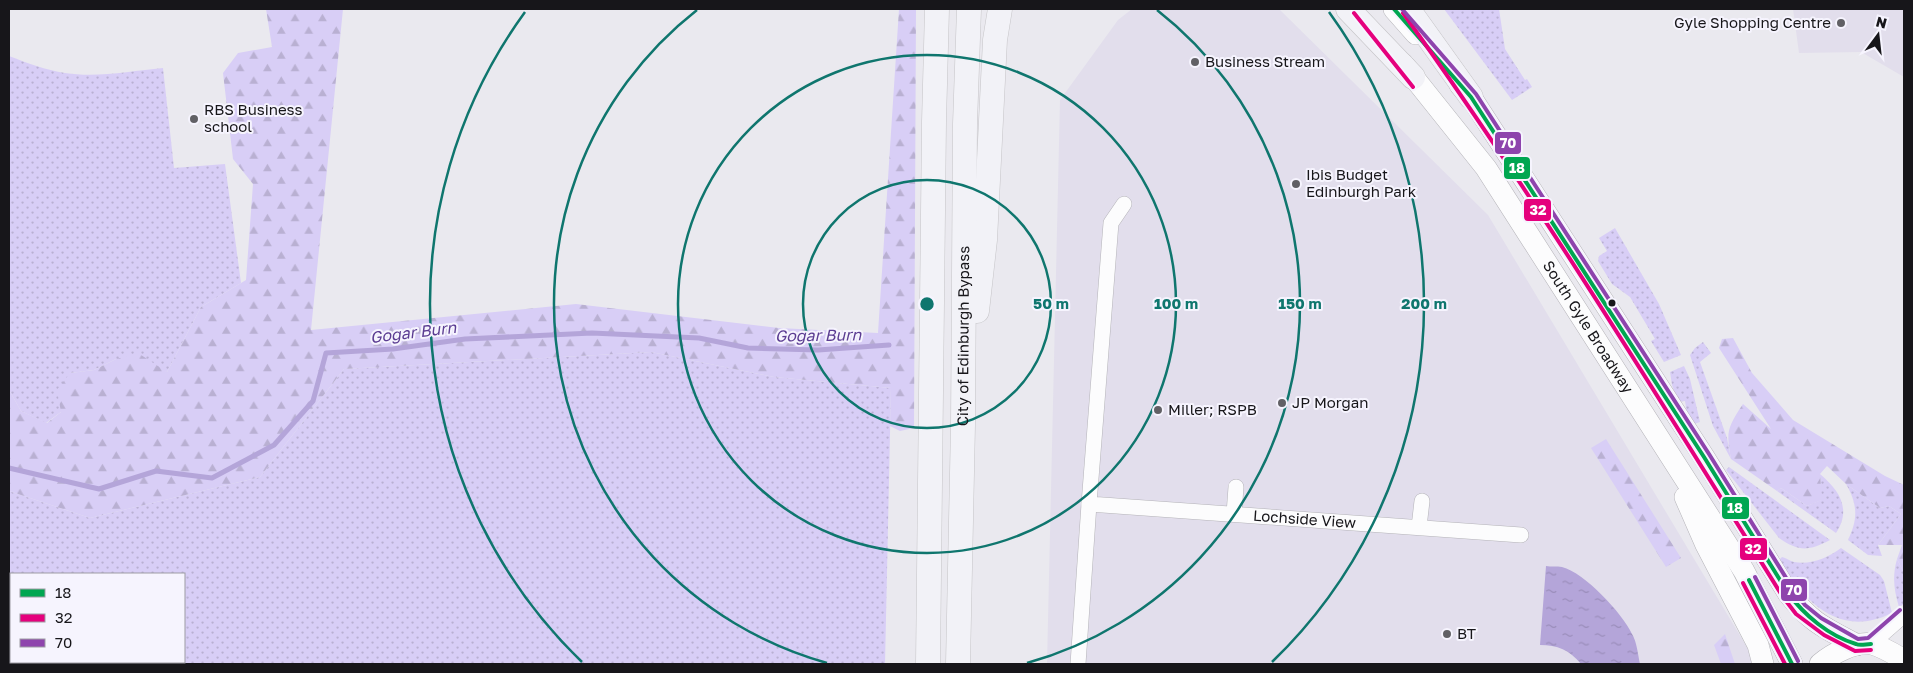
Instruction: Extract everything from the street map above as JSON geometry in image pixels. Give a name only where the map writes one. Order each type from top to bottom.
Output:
[{"type":"main road","name":"City of Edinburgh Bypass","points":[[928,664],[937,9]]},
{"type":"main road","name":"City of Edinburgh Bypass","points":[[958,664],[963,425],[965,124],[969,9]]},
{"type":"main road","points":[[963,425],[985,240],[995,40],[1000,9]]},
{"type":"main road","points":[[1348,9],[1413,77]]},
{"type":"main road","points":[[1408,9],[1471,97]]},
{"type":"street","name":"South Gyle Broadway","points":[[1359,9],[1486,168],[1744,571],[1792,664]]},
{"type":"street","name":"South Gyle Broadway","points":[[1394,9],[1471,97],[1800,609],[1817,623],[1864,644],[1887,650],[1904,660]]},
{"type":"street","points":[[1078,664],[1111,223],[1124,204]]},
{"type":"street","points":[[1665,448],[1702,536],[1758,645],[1763,664]]},
{"type":"street","points":[[1234,514],[1236,487]]},
{"type":"street","points":[[1419,527],[1422,502]]},
{"type":"street","name":"Lochside View","points":[[1089,504],[1522,535]]},
{"type":"street","points":[[1820,664],[1828,658],[1864,644],[1904,616]]},
{"type":"shaded area","points":[[1132,9],[1279,9],[1488,215],[1757,664],[1047,664],[1060,100],[1118,20]]},
{"type":"shaded area","name":"Gyle Shopping Centre","points":[[1793,9],[1904,9],[1904,77],[1861,52],[1799,53]]},
{"type":"green space","points":[[266,9],[343,9],[311,330],[576,304],[779,328],[878,333],[899,9],[916,9],[914,428],[900,431],[890,426],[891,388],[774,377],[651,352],[344,369],[260,477],[90,518],[9,491],[9,390],[21,411],[47,423],[61,412],[57,390],[70,373],[94,370],[116,359],[138,353],[167,372],[201,307],[246,280],[253,184],[233,159],[223,73],[238,53],[272,47]]},
{"type":"green space","points":[[1444,9],[1499,9],[1505,49],[1525,80],[1527,79],[1532,87],[1512,100]]},
{"type":"green space","points":[[9,56],[51,70],[89,75],[163,68],[174,168],[225,164],[241,283],[201,307],[167,372],[116,359],[94,370],[70,373],[61,412],[46,423],[21,411],[9,390]]},
{"type":"green space","points":[[1615,228],[1659,304],[1681,355],[1664,362],[1651,341],[1655,339],[1630,297],[1612,284],[1598,261],[1599,256],[1607,251],[1599,238]]},
{"type":"green space","points":[[1733,338],[1752,373],[1793,420],[1885,476],[1904,485],[1904,573],[1897,559],[1902,545],[1878,545],[1901,514],[1889,506],[1880,508],[1846,484],[1827,466],[1820,474],[1822,500],[1807,506],[1781,488],[1777,491],[1731,459],[1729,430],[1743,404],[1771,429],[1719,348],[1722,339]]},
{"type":"green space","points":[[1703,342],[1711,353],[1700,362],[1727,438],[1731,459],[1713,426],[1690,355]]},
{"type":"green space","points":[[651,352],[774,377],[891,388],[885,664],[9,664],[9,491],[90,518],[260,477],[344,369]]},
{"type":"green space","points":[[1684,366],[1690,379],[1700,422],[1694,424],[1687,414],[1685,401],[1678,402],[1672,385],[1670,372]]},
{"type":"green space","points":[[1606,439],[1681,558],[1666,567],[1591,448]]},
{"type":"green space","points":[[1729,467],[1830,540],[1810,548],[1798,548],[1779,538],[1726,470]]},
{"type":"green space","points":[[1820,474],[1838,493],[1843,508],[1841,524],[1836,533],[1777,491],[1781,488],[1807,506],[1821,500]]},
{"type":"green space","points":[[1846,484],[1880,508],[1889,506],[1901,514],[1878,545],[1882,556],[1868,555],[1848,540],[1854,525],[1855,505]]},
{"type":"green space","points":[[1841,548],[1880,575],[1884,581],[1892,613],[1873,620],[1856,622],[1840,619],[1812,602],[1800,590],[1778,561],[1782,557],[1800,563],[1813,562],[1831,555]]},
{"type":"green space","points":[[1897,559],[1904,573],[1904,604],[1899,607],[1894,583]]},
{"type":"green space","points":[[1725,634],[1735,664],[1721,664],[1714,645]]},
{"type":"water","points":[[1546,566],[1562,567],[1571,571],[1592,585],[1612,605],[1634,637],[1640,664],[1581,664],[1563,649],[1540,645]]},
{"type":"waterway","name":"Gogar Burn","points":[[9,468],[99,489],[156,471],[212,478],[274,445],[313,401],[326,353],[393,349],[465,339],[592,333],[699,338],[748,348],[818,350],[889,345]]},
{"type":"transit line","name":"18","points":[[1394,9],[1471,97],[1704,457],[1788,593],[1809,617],[1836,636],[1858,645],[1871,644]]},
{"type":"transit line","name":"70","points":[[1402,9],[1476,94],[1805,605],[1821,618],[1858,639],[1868,638],[1900,610]]},
{"type":"transit line","name":"32","points":[[1354,13],[1413,87]]},
{"type":"transit line","name":"32","points":[[1403,13],[1550,228],[1783,597],[1796,614],[1824,635],[1855,651],[1871,650]]},
{"type":"transit line","name":"70","points":[[1755,577],[1798,661]]},
{"type":"transit line","name":"18","points":[[1749,580],[1792,664]]},
{"type":"transit line","name":"32","points":[[1743,583],[1785,664]]},
{"type":"place","name":"Gyle Shopping Centre","points":[[1841,23]]},
{"type":"place","name":"Business Stream","points":[[1195,62]]},
{"type":"place","name":"RBS Business school","points":[[194,119]]},
{"type":"place","name":"Ibis Budget Edinburgh Park","points":[[1296,184]]},
{"type":"place","name":"JP Morgan","points":[[1282,403]]},
{"type":"place","name":"Miller; RSPB","points":[[1158,410]]},
{"type":"place","name":"BT","points":[[1447,634]]}]
